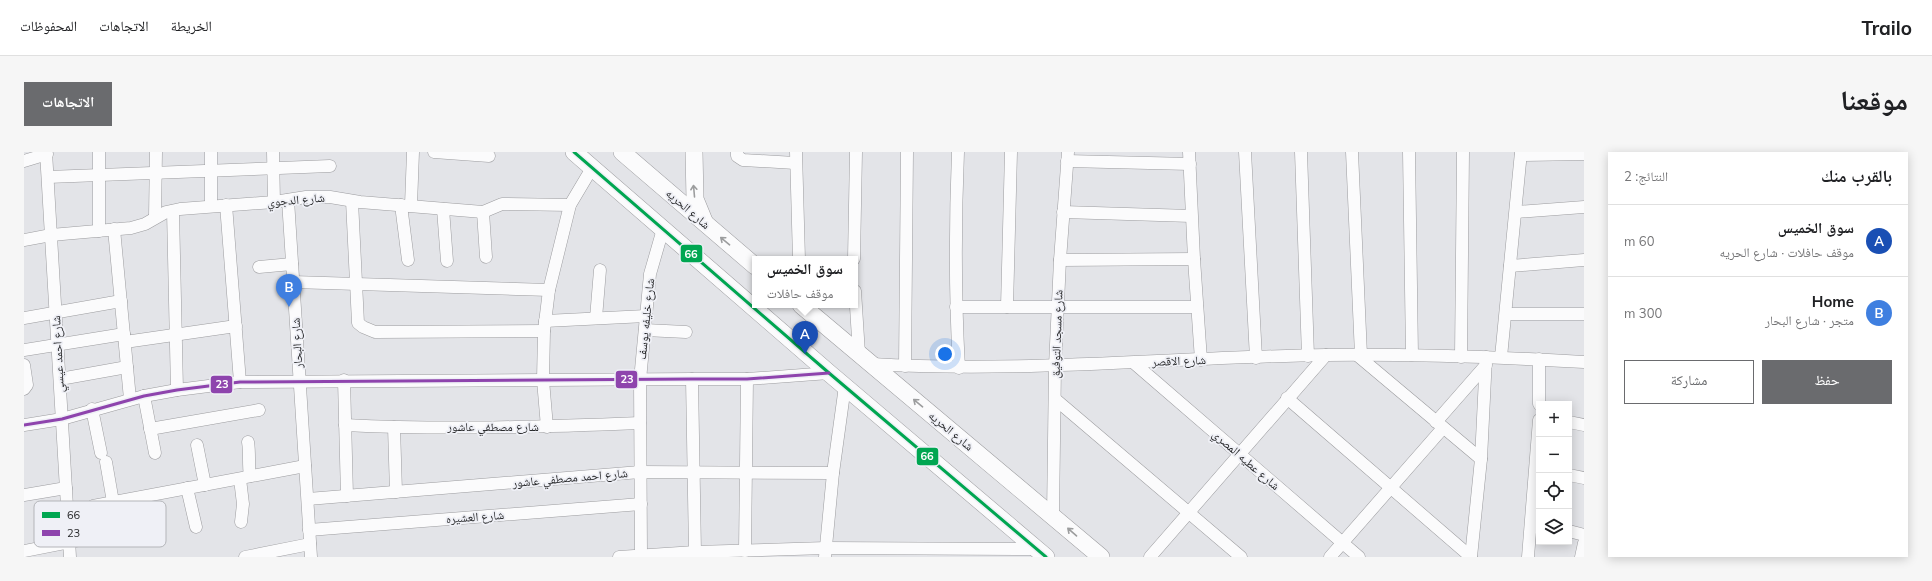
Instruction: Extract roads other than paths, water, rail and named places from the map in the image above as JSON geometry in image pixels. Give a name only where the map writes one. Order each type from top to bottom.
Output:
[{"type":"main road","points":[[574,152],[752,307]]},
{"type":"main road","name":"شارع الحريه","points":[[622,152],[752,263]]},
{"type":"main road","points":[[694,152],[695,199],[702,218],[708,226]]},
{"type":"main road","points":[[754,308],[1041,553]]},
{"type":"main road","name":"شارع الحريه","points":[[805,308],[1101,557]]},
{"type":"street","points":[[99,152],[99,231]]},
{"type":"street","points":[[155,217],[156,152]]},
{"type":"street","points":[[211,152],[211,206]]},
{"type":"street","points":[[273,152],[274,202]]},
{"type":"street","points":[[408,260],[406,205],[413,152]]},
{"type":"street","points":[[434,152],[489,156]]},
{"type":"street","points":[[854,256],[856,152]]},
{"type":"street","points":[[905,366],[907,152]]},
{"type":"street","points":[[958,152],[955,226],[956,307],[959,368]]},
{"type":"street","points":[[1007,307],[1012,152]]},
{"type":"street","points":[[1245,152],[1256,358]]},
{"type":"street","points":[[1301,152],[1308,356]]},
{"type":"street","points":[[1352,152],[1359,355],[1481,459]]},
{"type":"street","points":[[1409,152],[1412,355]]},
{"type":"street","points":[[1461,357],[1463,152]]},
{"type":"street","points":[[24,160],[47,153]]},
{"type":"street","name":"شارع احمد عيسي","points":[[47,153],[67,501]]},
{"type":"street","points":[[1501,357],[1521,153],[1584,154]]},
{"type":"street","points":[[740,156],[796,158],[799,256]]},
{"type":"street","points":[[1068,157],[1189,158],[1196,307],[1201,360]]},
{"type":"street","name":"شارع مسجد التوفيق","points":[[1053,516],[1055,366],[1060,260],[1068,157]]},
{"type":"street","points":[[48,177],[330,166]]},
{"type":"street","points":[[547,427],[543,380],[545,326],[549,290],[570,205],[592,168]]},
{"type":"street","name":"شارع الدجوي","points":[[24,240],[51,235],[131,228],[145,224],[155,217],[173,211],[211,206],[274,202],[306,197],[330,197],[352,201],[483,212],[502,204],[570,205]]},
{"type":"street","name":"شارع البحار","points":[[288,200],[311,557]]},
{"type":"street","points":[[352,201],[358,323],[375,332],[545,326],[596,318],[646,316]]},
{"type":"street","points":[[226,205],[240,382]]},
{"type":"street","points":[[1516,212],[1584,207]]},
{"type":"street","points":[[443,209],[447,261]]},
{"type":"street","points":[[173,211],[177,390]]},
{"type":"street","points":[[483,212],[486,257]]},
{"type":"street","points":[[1064,212],[1192,216]]},
{"type":"street","points":[[114,230],[130,399]]},
{"type":"street","name":"شارع خليفه يوسف","points":[[641,555],[640,380],[650,274],[663,230]]},
{"type":"street","points":[[1060,260],[1194,259]]},
{"type":"street","points":[[1510,266],[1584,260]]},
{"type":"street","points":[[259,267],[292,264]]},
{"type":"street","points":[[596,318],[600,270]]},
{"type":"street","points":[[293,282],[549,290]]},
{"type":"street","points":[[24,318],[121,301]]},
{"type":"street","points":[[956,307],[1196,307]]},
{"type":"street","points":[[856,308],[859,354]]},
{"type":"street","points":[[1506,314],[1584,314]]},
{"type":"street","points":[[24,350],[58,344],[176,335],[236,326]]},
{"type":"street","points":[[645,330],[686,332]]},
{"type":"street","points":[[1150,557],[1326,355]]},
{"type":"street","name":"شارع الاقصر","points":[[872,364],[959,368],[1055,366],[1326,355],[1412,355],[1461,357],[1486,361],[1501,357],[1584,362]]},
{"type":"street","points":[[1539,401],[1540,359]]},
{"type":"street","points":[[1330,557],[1391,487],[1440,425],[1486,361]]},
{"type":"street","points":[[1471,557],[1481,459],[1486,361]]},
{"type":"street","name":"شارع عطيه المصري","points":[[1134,363],[1359,557]]},
{"type":"street","points":[[24,365],[27,386],[24,389]]},
{"type":"street","points":[[60,379],[127,367]]},
{"type":"street","points":[[24,425],[62,419],[92,409],[144,396],[240,382],[299,380],[692,380],[747,379],[829,373]]},
{"type":"street","points":[[745,551],[747,379]]},
{"type":"street","points":[[344,380],[347,496]]},
{"type":"street","points":[[692,380],[695,552]]},
{"type":"street","points":[[826,552],[833,473],[845,386]]},
{"type":"street","points":[[144,396],[155,453]]},
{"type":"street","points":[[1287,398],[1471,557]]},
{"type":"street","points":[[1055,399],[1241,557]]},
{"type":"street","points":[[92,409],[113,501]]},
{"type":"street","points":[[150,429],[259,410]]},
{"type":"street","name":"شارع مصطفي عاشور","points":[[345,425],[394,427],[547,427],[640,423]]},
{"type":"street","points":[[1572,423],[1584,425]]},
{"type":"street","points":[[394,427],[396,492]]},
{"type":"street","points":[[241,522],[245,478],[249,456],[248,442]]},
{"type":"street","points":[[197,445],[205,485]]},
{"type":"street","points":[[119,501],[305,466]]},
{"type":"street","name":"شارع احمد مصطفي عاشور","points":[[308,500],[640,472],[833,473]]},
{"type":"street","points":[[1528,557],[1535,523],[1537,473]]},
{"type":"street","points":[[1572,476],[1584,478]]},
{"type":"street","points":[[24,494],[66,488]]},
{"type":"street","points":[[187,488],[196,527]]},
{"type":"street","name":"شارع العشيره","points":[[309,530],[641,504]]},
{"type":"street","points":[[1572,532],[1584,535]]},
{"type":"street","points":[[1581,557],[1584,543]]},
{"type":"street","points":[[245,557],[310,544]]},
{"type":"street","points":[[24,551],[47,547]]},
{"type":"street","points":[[620,557],[695,552],[745,551],[1041,553]]},
{"type":"place","name":"Home","points":[[289,307]]},
{"type":"place","name":"سوق الخميس","points":[[805,354]]}]
